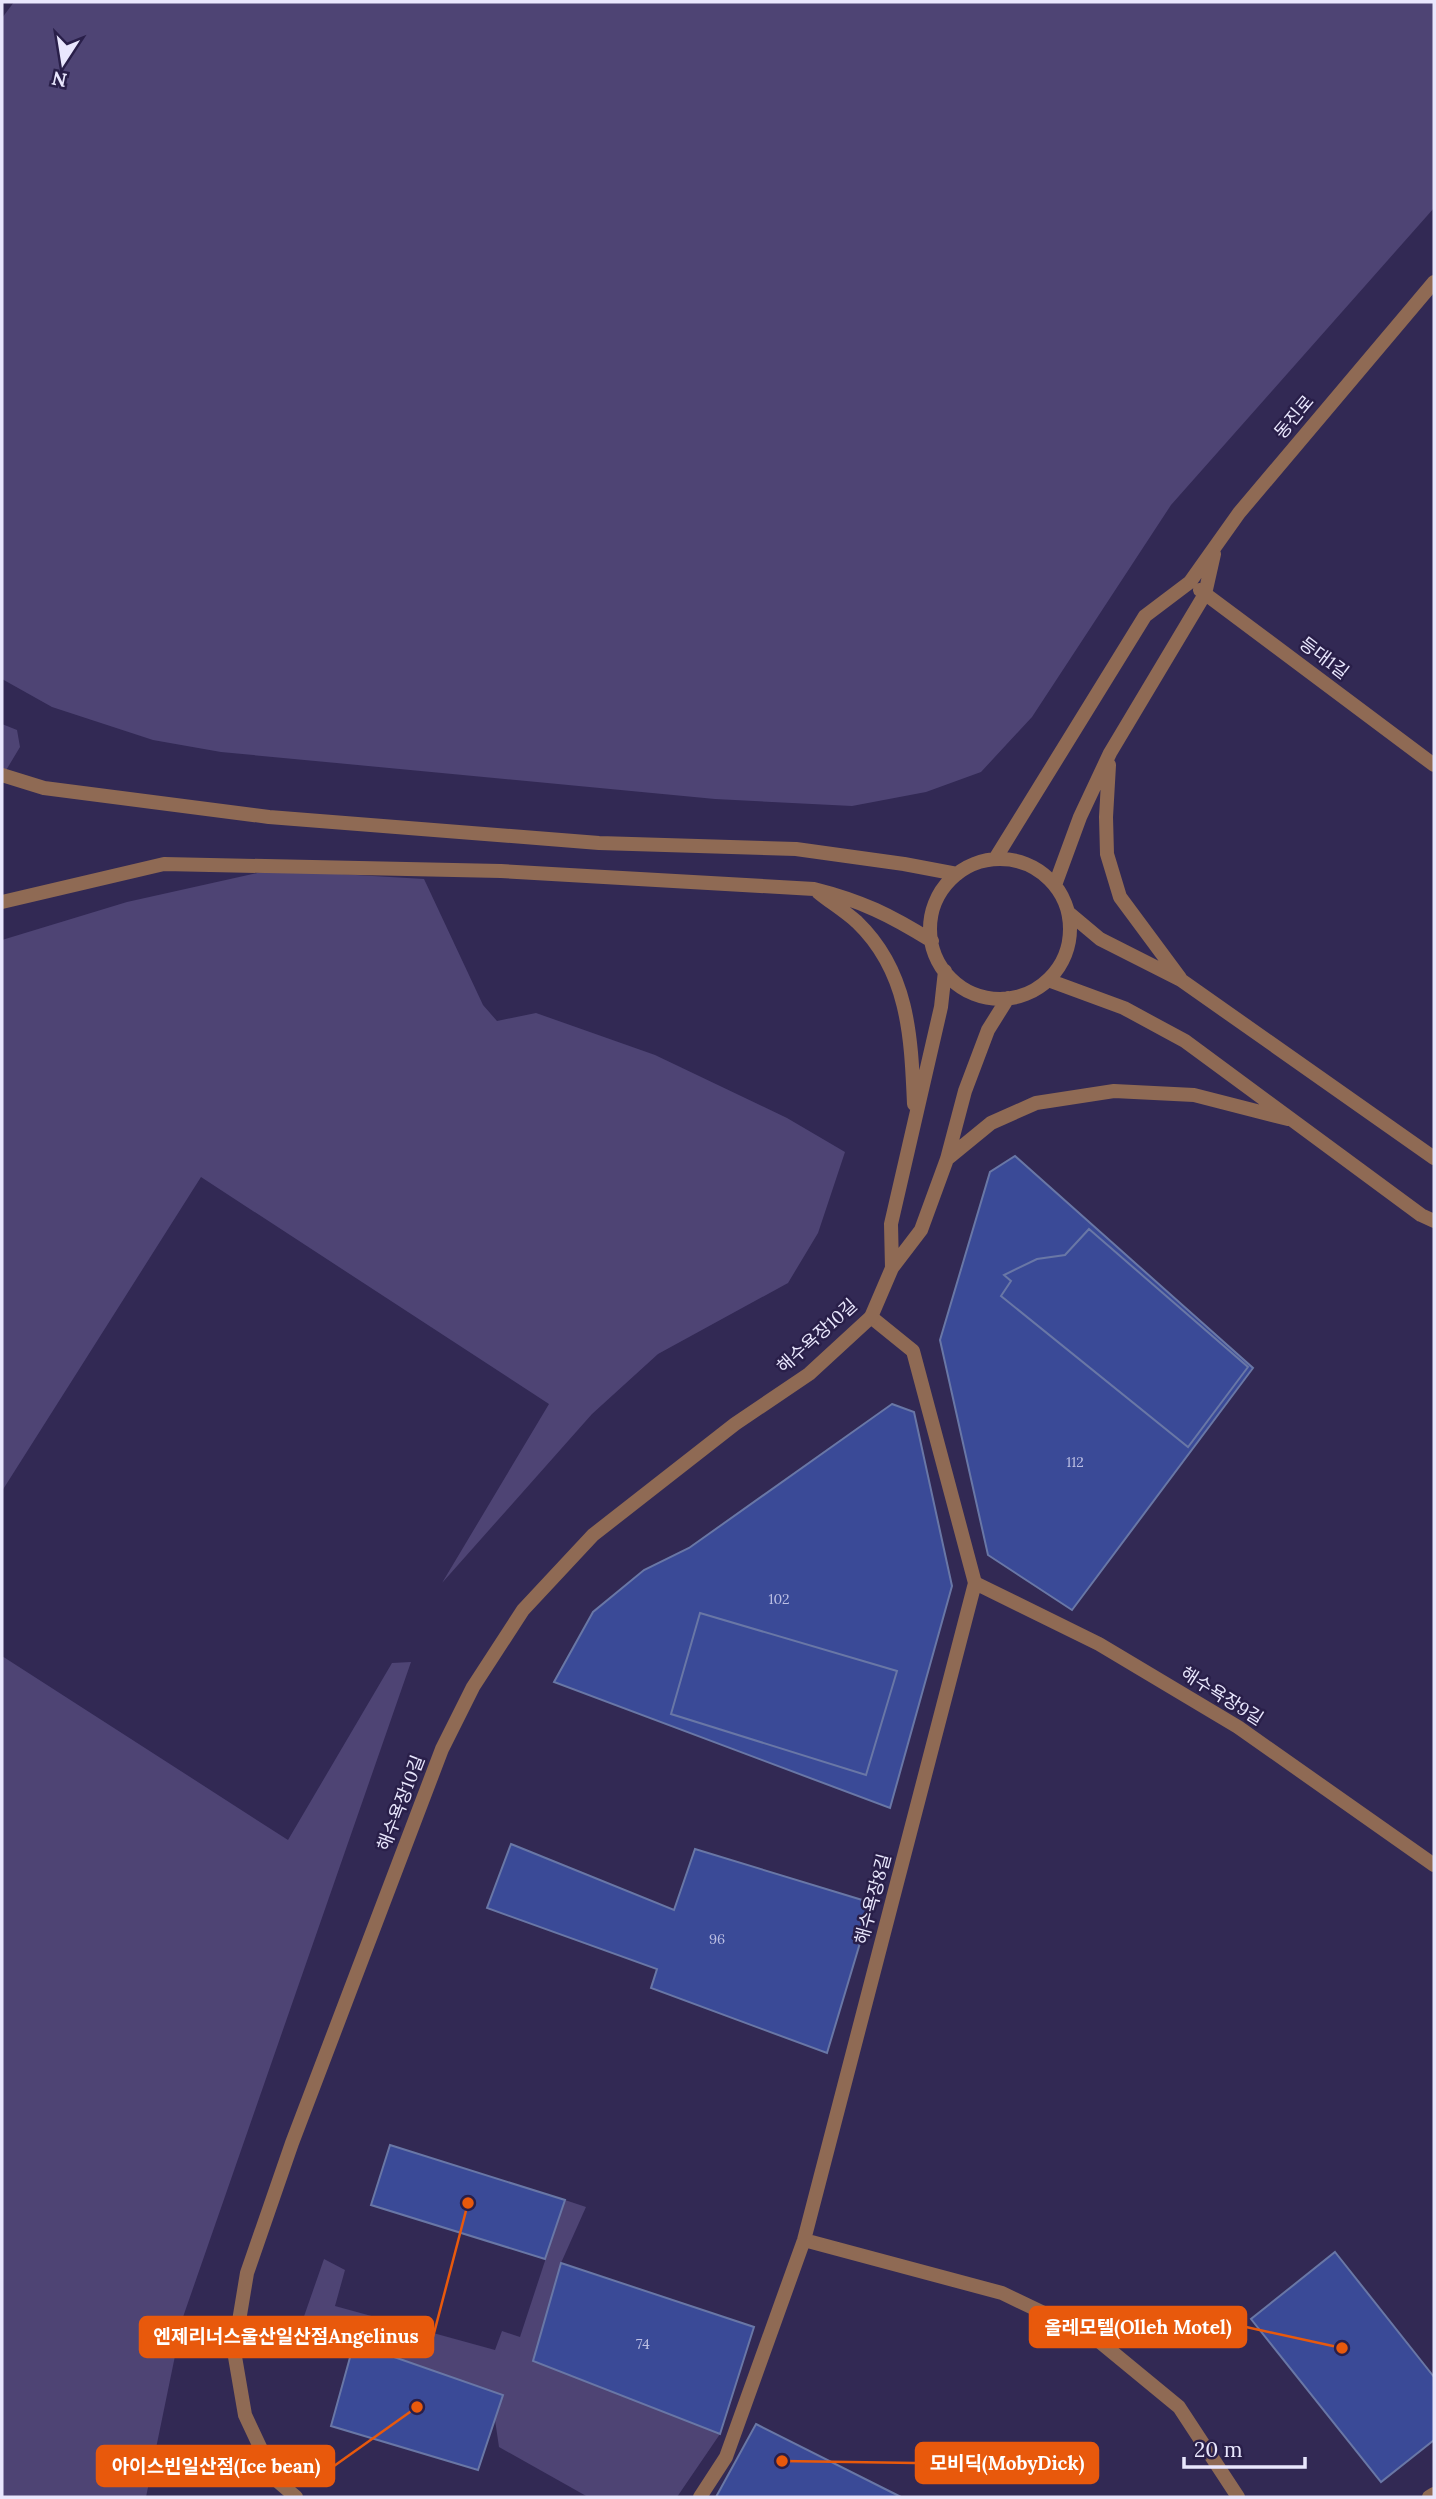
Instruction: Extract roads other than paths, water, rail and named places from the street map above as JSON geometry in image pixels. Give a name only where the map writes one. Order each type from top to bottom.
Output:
[{"type":"street","name":"동진로","points":[[995,859],[1145,616],[1190,582],[1248,502],[1434,282]]},
{"type":"street","points":[[1055,885],[1080,817],[1111,753],[1205,594],[1216,546]]},
{"type":"street","name":"등대1길","points":[[1190,582],[1434,765]]},
{"type":"street","points":[[1111,753],[1106,817],[1107,854],[1120,897],[1181,980]]},
{"type":"street","points":[[2,775],[44,788],[269,817],[599,843],[796,849],[957,874]]},
{"type":"street","points":[[995,859],[1017,861],[1038,870],[1055,885],[1069,913],[1069,944],[1061,964],[1048,980],[1030,992],[1008,998],[980,996],[967,990],[945,971],[932,941],[931,920],[937,899],[957,874],[975,864],[995,859]]},
{"type":"street","points":[[2,902],[164,864],[501,871],[814,890],[852,899],[878,909],[932,941]]},
{"type":"street","points":[[814,890],[857,923],[886,957],[905,1005],[916,1123]]},
{"type":"street","points":[[1069,913],[1100,939],[1181,980],[1434,1158]]},
{"type":"street","points":[[892,1268],[891,1224],[941,1007],[945,971]]},
{"type":"street","points":[[1048,980],[1124,1008],[1185,1041],[1297,1121],[1420,1215],[1434,1221]]},
{"type":"street","points":[[892,1268],[921,1230],[947,1159],[965,1091],[988,1030],[1008,998]]},
{"type":"street","points":[[947,1159],[991,1123],[1036,1103],[1114,1091],[1194,1095],[1297,1121]]},
{"type":"street","name":"해수욕장10길","points":[[296,2497],[275,2479],[245,2415],[234,2351],[247,2273],[292,2143],[442,1749],[474,1687],[523,1610],[593,1535],[735,1424],[809,1374],[871,1317],[892,1268]]},
{"type":"street","name":"해수욕장8길","points":[[700,2497],[726,2457],[804,2239],[975,1583],[913,1351],[871,1317]]},
{"type":"street","name":"해수욕장9길","points":[[975,1583],[1099,1644],[1238,1727],[1434,1865]]},
{"type":"street","points":[[804,2239],[1002,2293],[1094,2337],[1180,2407],[1238,2497]]},
{"type":"street","points":[[1429,2497],[1434,2494]]},
{"type":"place","name":"엔제리너스울산일산점Angelinus","points":[[468,2203]]},
{"type":"place","name":"올레모텔(Olleh Motel)","points":[[1342,2348]]},
{"type":"place","name":"아이스빈일산점(Ice bean)","points":[[417,2407]]},
{"type":"place","name":"모비딕(MobyDick)","points":[[782,2461]]}]
